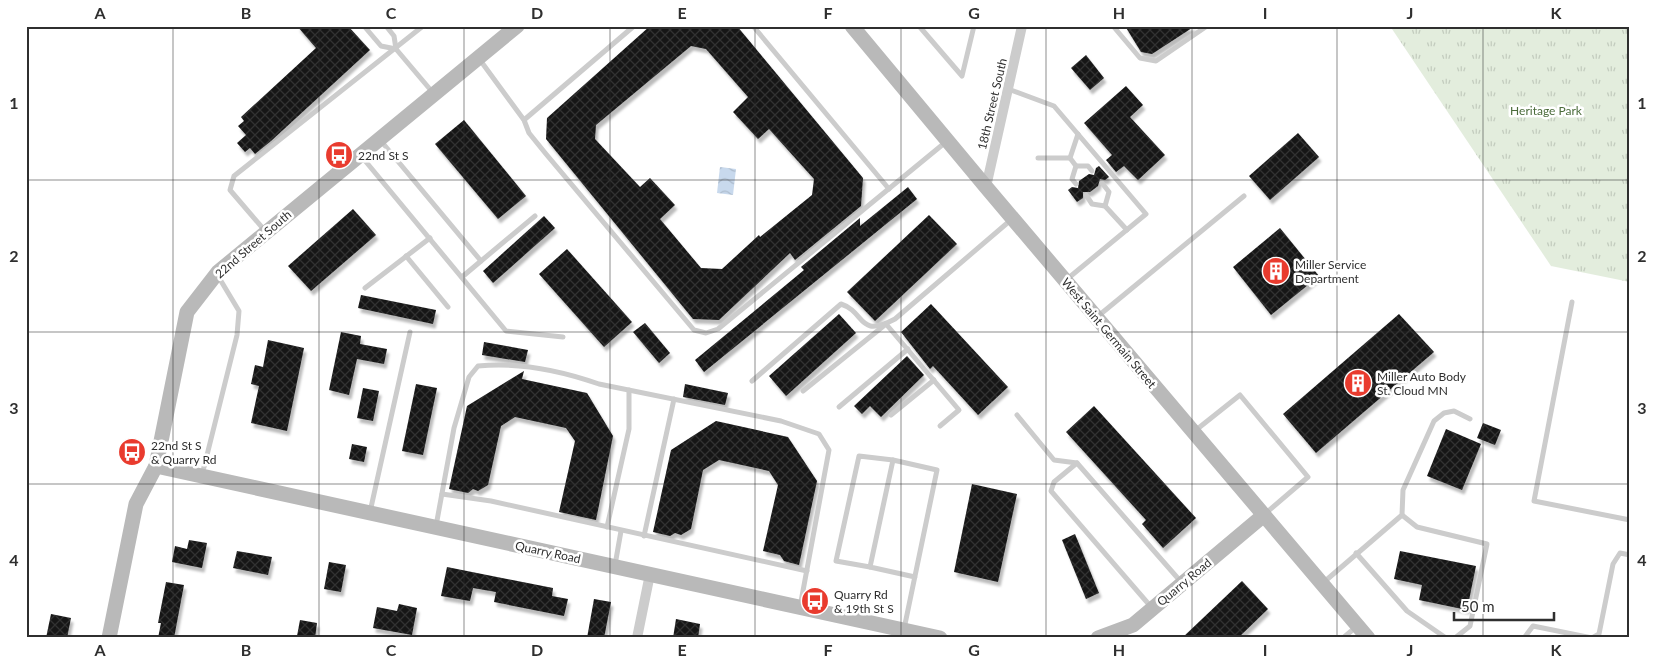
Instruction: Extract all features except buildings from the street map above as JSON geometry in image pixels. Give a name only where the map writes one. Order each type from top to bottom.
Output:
[{"type":"street","name":"22nd Street South","points":[[109,638],[136,504],[156,466],[187,312],[216,274],[517,26]]},
{"type":"street","name":"West Saint Germain Street","points":[[853,26],[1012,219],[1368,638]]},
{"type":"street","name":"18th Street South","points":[[986,187],[1022,26]]},
{"type":"street","name":"Quarry Road","points":[[156,466],[940,638]]},
{"type":"street","name":"Quarry Road","points":[[1098,638],[1136,631],[1152,608],[1264,515]]},
{"type":"street","points":[[637,638],[650,574]]},
{"type":"lane","points":[[364,26],[381,46],[396,49]]},
{"type":"lane","points":[[386,26],[394,36],[396,49],[434,94]]},
{"type":"lane","points":[[266,232],[230,190],[234,176],[423,26]]},
{"type":"lane","points":[[524,120],[634,26]]},
{"type":"lane","points":[[753,26],[888,189]]},
{"type":"lane","points":[[919,26],[962,76],[974,26]]},
{"type":"lane","points":[[1113,26],[1140,58],[1156,61],[1208,26]]},
{"type":"lane","points":[[478,58],[524,120],[529,132],[546,154],[694,330],[706,333],[718,330],[948,141]]},
{"type":"lane","points":[[1008,89],[1054,106],[1146,214],[1065,281]]},
{"type":"lane","points":[[1070,158],[1078,134]]},
{"type":"lane","points":[[379,139],[481,261]]},
{"type":"lane","points":[[360,155],[506,331],[563,337]]},
{"type":"lane","points":[[1038,158],[1070,158]]},
{"type":"lane","points":[[1070,158],[1076,166]]},
{"type":"lane","points":[[1076,166],[1088,166],[1092,171]]},
{"type":"lane","points":[[1076,166],[1072,179],[1076,184]]},
{"type":"lane","points":[[1102,183],[1109,192],[1105,206]]},
{"type":"lane","points":[[1086,195],[1092,204],[1105,206],[1126,230]]},
{"type":"lane","points":[[1096,317],[1244,196]]},
{"type":"lane","points":[[462,277],[535,216]]},
{"type":"lane","points":[[803,392],[894,319],[1012,219]]},
{"type":"lane","points":[[365,288],[430,238]]},
{"type":"lane","points":[[406,256],[448,307]]},
{"type":"lane","points":[[202,476],[237,335],[239,311],[216,274]]},
{"type":"lane","points":[[1572,302],[1534,501],[1630,520]]},
{"type":"lane","points":[[752,381],[841,304],[846,306],[865,325],[871,327],[886,324]]},
{"type":"lane","points":[[886,324],[959,410],[940,426]]},
{"type":"lane","points":[[370,513],[410,332]]},
{"type":"lane","points":[[839,407],[908,349]]},
{"type":"lane","points":[[435,527],[454,428],[468,377],[478,366],[501,364],[575,375],[629,390],[781,421],[819,434],[829,450],[800,607]]},
{"type":"lane","points":[[891,415],[934,380]]},
{"type":"lane","points":[[607,527],[629,429],[629,390]]},
{"type":"lane","points":[[1194,432],[1240,395],[1308,477],[1264,515]]},
{"type":"lane","points":[[644,536],[674,399]]},
{"type":"lane","points":[[1322,584],[1402,515],[1403,490],[1434,421],[1444,413],[1454,411],[1470,419]]},
{"type":"lane","points":[[1017,415],[1054,460],[1077,463],[1182,583]]},
{"type":"lane","points":[[904,630],[937,470],[893,460],[859,456],[836,561],[915,576]]},
{"type":"lane","points":[[870,567],[893,460]]},
{"type":"lane","points":[[1077,463],[1054,482],[1051,492],[1152,608]]},
{"type":"lane","points":[[442,494],[491,501],[807,571]]},
{"type":"lane","points":[[1402,515],[1417,527],[1487,544],[1470,626],[1455,638]]},
{"type":"lane","points":[[614,566],[621,531]]},
{"type":"lane","points":[[1356,553],[1407,611],[1446,638]]},
{"type":"lane","points":[[1524,638],[1533,626],[1592,638],[1599,634],[1613,564],[1620,553],[1630,556]]},
{"type":"lane","points":[[1343,638],[1358,625]]},
{"type":"green space","name":"Heritage Park","points":[[1390,26],[1630,26],[1630,282],[1551,266]]},
{"type":"water","points":[[720,167],[736,169],[733,195],[717,193]]},
{"type":"place","name":"22nd St S","points":[[339,155]]},
{"type":"place","name":"Miller Service Department","points":[[1276,271]]},
{"type":"place","name":"Miller Auto Body St. Cloud MN","points":[[1358,383]]},
{"type":"place","name":"22nd St S & Quarry Rd","points":[[132,452]]},
{"type":"place","name":"Quarry Rd & 19th St S","points":[[815,601]]}]
